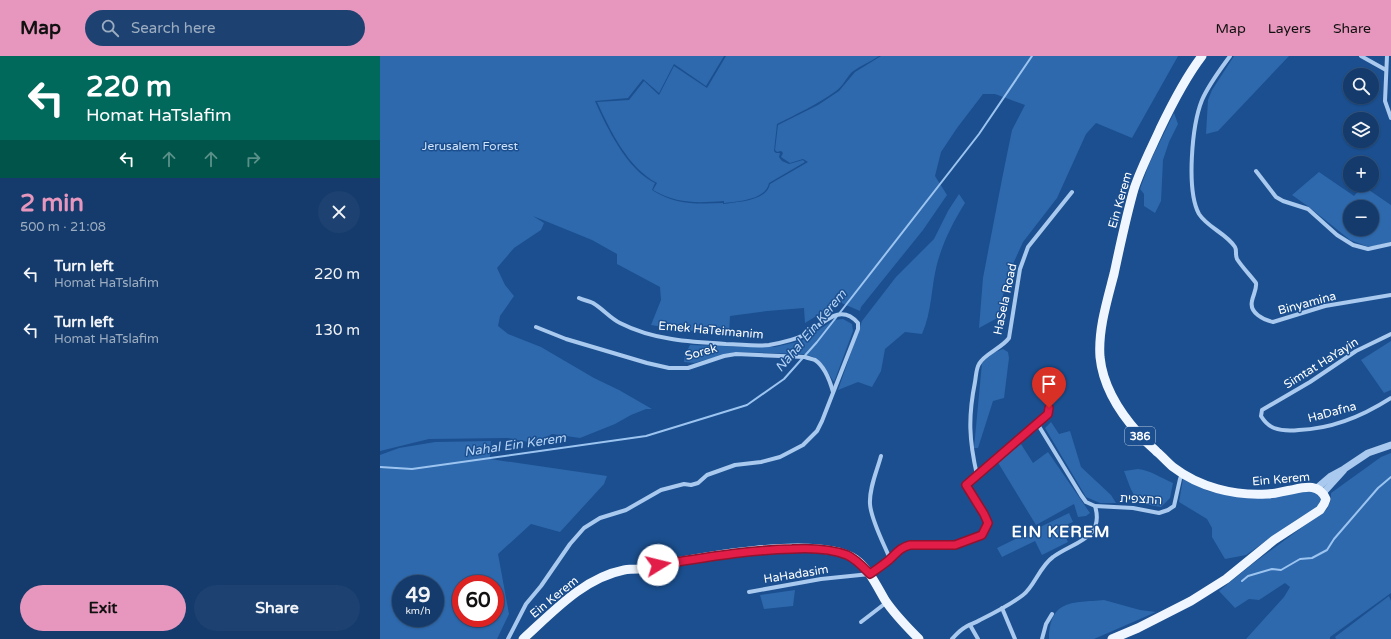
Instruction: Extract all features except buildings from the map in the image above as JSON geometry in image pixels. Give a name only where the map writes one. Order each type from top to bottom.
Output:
[{"type":"main road","name":"Ein Kerem","points":[[1112,639],[1138,628],[1190,602],[1226,579],[1274,540],[1320,510],[1326,499],[1320,490],[1313,487],[1303,487],[1269,494],[1240,493],[1214,488],[1183,474],[1172,466],[1140,436],[1119,409],[1106,380],[1100,358],[1102,326],[1138,179],[1169,112],[1192,69],[1202,56]]},
{"type":"main road","name":"Ein Kerem","points":[[523,639],[579,589],[624,570],[639,569],[744,552],[770,549],[814,548],[834,551],[855,559],[870,574],[898,618],[920,639]]},
{"type":"street","name":"Binyamina","points":[[1230,56],[1206,91],[1199,108],[1192,153],[1193,192],[1200,214],[1236,249],[1237,258],[1256,283],[1257,287],[1251,304],[1252,307],[1258,315],[1268,321],[1277,322],[1303,312],[1325,306],[1391,295]]},
{"type":"street","points":[[1361,56],[1386,70]]},
{"type":"street","points":[[1387,56],[1385,101],[1391,118]]},
{"type":"street","points":[[1256,171],[1276,197],[1283,201],[1308,209],[1337,235],[1353,245],[1368,249],[1391,244]]},
{"type":"street","name":"HaSela Road","points":[[977,475],[972,452],[970,431],[972,399],[979,364],[994,350],[1005,344],[1009,338],[1020,269],[1028,247],[1072,192]]},
{"type":"street","name":"Emek HaTeimanim","points":[[508,639],[526,604],[541,586],[570,544],[584,528],[600,518],[626,510],[661,490],[684,484],[691,485],[698,483],[707,475],[735,464],[761,462],[780,457],[804,444],[817,431],[822,421],[858,329],[858,323],[849,314],[840,313],[833,315],[803,335],[775,343],[761,345],[666,339],[645,334],[619,323],[593,303],[579,298]]},
{"type":"street","name":"Sorek","points":[[536,327],[566,339],[647,363],[670,368],[688,368],[701,365],[724,356],[736,354],[805,357],[814,360],[821,366],[830,382],[833,392]]},
{"type":"street","name":"Simtat HaYayin","points":[[1262,410],[1310,382],[1356,351],[1391,334]]},
{"type":"street","points":[[870,574],[904,547],[910,545],[955,545],[982,535],[988,523],[966,485],[1048,414],[1049,382]]},
{"type":"street","name":"HaDafna","points":[[1262,410],[1261,416],[1274,428],[1287,431],[1314,430],[1360,416],[1391,398]]},
{"type":"street","points":[[952,639],[963,629],[1024,595],[1043,567],[1052,557],[1080,542],[1091,534],[1096,527],[1098,516],[1095,506],[1086,502],[1037,423]]},
{"type":"street","points":[[1320,490],[1331,476],[1374,450],[1391,445]]},
{"type":"street","points":[[881,456],[871,494],[870,504],[890,559]]},
{"type":"street","name":"התצפית","points":[[1095,506],[1133,508],[1159,512],[1168,510],[1174,506],[1180,479],[1183,474]]},
{"type":"street","name":"HaHadasim","points":[[749,592],[821,579],[870,574]]},
{"type":"street","points":[[860,622],[887,602]]},
{"type":"street","points":[[1002,608],[1015,639]]},
{"type":"street","points":[[1042,639],[1046,624],[1052,614]]},
{"type":"street","points":[[970,625],[978,639]]},
{"type":"green space","name":"Jerusalem Forest","points":[[380,56],[724,56],[706,86],[674,64],[659,93],[643,79],[628,98],[595,101],[612,135],[627,158],[645,177],[655,183],[652,190],[677,201],[704,204],[723,204],[751,200],[758,197],[768,190],[770,184],[808,162],[803,159],[790,163],[781,157],[783,153],[781,151],[777,152],[775,150],[778,125],[818,105],[839,91],[855,72],[881,56],[1178,56],[1132,138],[1096,123],[1086,134],[1057,198],[1023,242],[1013,264],[1003,295],[1001,316],[979,328],[983,278],[1012,130],[1025,105],[995,94],[983,94],[941,152],[935,176],[947,195],[923,230],[861,307],[860,311],[839,302],[805,323],[804,308],[730,316],[729,334],[683,330],[651,325],[661,300],[660,287],[617,264],[617,254],[592,240],[533,216],[544,223],[541,230],[514,248],[497,268],[505,285],[514,296],[500,316],[498,326],[508,334],[541,347],[594,378],[619,390],[652,409],[646,409],[631,415],[615,424],[580,438],[552,434],[538,442],[528,442],[508,438],[429,439],[380,451]]},
{"type":"green space","points":[[726,56],[879,56],[852,72],[841,86],[829,96],[777,124],[774,151],[776,153],[780,153],[779,157],[782,161],[789,164],[803,160],[805,162],[769,183],[767,189],[763,193],[751,199],[724,203],[724,201],[687,202],[662,195],[653,190],[657,183],[637,168],[621,147],[597,102],[629,100],[644,81],[659,95],[674,66],[707,88]]},
{"type":"green space","points":[[1234,56],[1289,56],[1218,131],[1206,134],[1208,100],[1212,90]]},
{"type":"green space","points":[[1174,113],[1178,124],[1169,142],[1163,160],[1161,201],[1155,213],[1144,206],[1144,194],[1140,189],[1149,164]]},
{"type":"green space","points":[[1319,172],[1343,188],[1343,192],[1348,192],[1354,196],[1358,192],[1372,192],[1391,205],[1391,242],[1374,246],[1366,246],[1350,240],[1345,236],[1379,236],[1379,200],[1343,200],[1343,234],[1292,195]]},
{"type":"green space","points":[[959,194],[965,203],[956,217],[939,256],[930,308],[922,334],[905,332],[885,349],[881,371],[872,387],[858,382],[838,390],[862,321],[896,277],[934,239],[948,211]]},
{"type":"green space","points":[[843,319],[852,324],[853,331],[834,382],[820,362],[806,354],[735,352],[694,363],[684,362],[685,355],[690,345],[775,347],[801,341],[834,320]]},
{"type":"green space","points":[[1391,341],[1391,390],[1384,393],[1361,360]]},
{"type":"green space","points":[[1003,349],[1008,352],[1009,358],[1004,398],[993,401],[978,448],[974,448],[982,363],[993,353]]},
{"type":"green space","points":[[1051,422],[1059,434],[1070,431],[1081,467],[1111,495],[1116,503],[1100,503],[1086,497],[1045,428]]},
{"type":"green space","points":[[491,441],[490,459],[607,476],[604,484],[560,532],[531,524],[498,554],[502,575],[452,575],[452,627],[503,627],[497,639],[380,639],[380,455],[399,448],[435,442]]},
{"type":"green space","points":[[1021,444],[1033,463],[1048,452],[1090,513],[1086,516],[1078,517],[1074,504],[1036,525],[997,461]]},
{"type":"green space","points":[[1391,453],[1391,593],[1330,637],[1330,639],[1246,639],[1284,597],[1290,587],[1285,583],[1259,600],[1249,599],[1235,608],[1219,591],[1251,565],[1327,509],[1331,500],[1331,493],[1381,457]]},
{"type":"green space","points":[[1138,469],[1173,483],[1170,498],[1161,507],[1152,506],[1139,500],[1132,492],[1124,471]]},
{"type":"green space","points":[[1183,479],[1208,491],[1227,495],[1314,489],[1321,499],[1321,503],[1317,508],[1296,520],[1246,555],[1225,559],[1212,537],[1212,528],[1207,519],[1179,502]]},
{"type":"green space","points":[[1069,513],[1073,522],[1068,524],[1071,530],[1064,533],[1068,542],[1042,555],[1035,541],[1002,557],[997,548]]},
{"type":"green space","points":[[504,587],[509,614],[504,624]]},
{"type":"green space","points":[[795,590],[793,606],[764,609],[760,595]]},
{"type":"green space","points":[[1389,596],[1391,601],[1391,639],[1336,639],[1335,637]]},
{"type":"green space","points":[[1104,600],[1140,610],[1156,612],[1094,639],[1049,639],[1050,626],[1058,610],[1073,603]]},
{"type":"waterway","name":"Nahal Ein Kerem","points":[[380,467],[412,469],[646,436],[747,405],[784,379],[817,342],[979,134],[1032,56]]},
{"type":"waterway","points":[[1242,581],[1248,576],[1272,569],[1281,570],[1300,559],[1312,558],[1327,550],[1334,539],[1378,488],[1391,477]]},
{"type":"district","name":"EIN KEREM","points":[[1061,532]]},
{"type":"route","points":[[658,565],[770,549],[814,548],[834,551],[847,555],[855,559],[870,574],[904,547],[910,545],[955,545],[982,535],[988,523],[966,485],[1048,414],[1049,408]]}]
